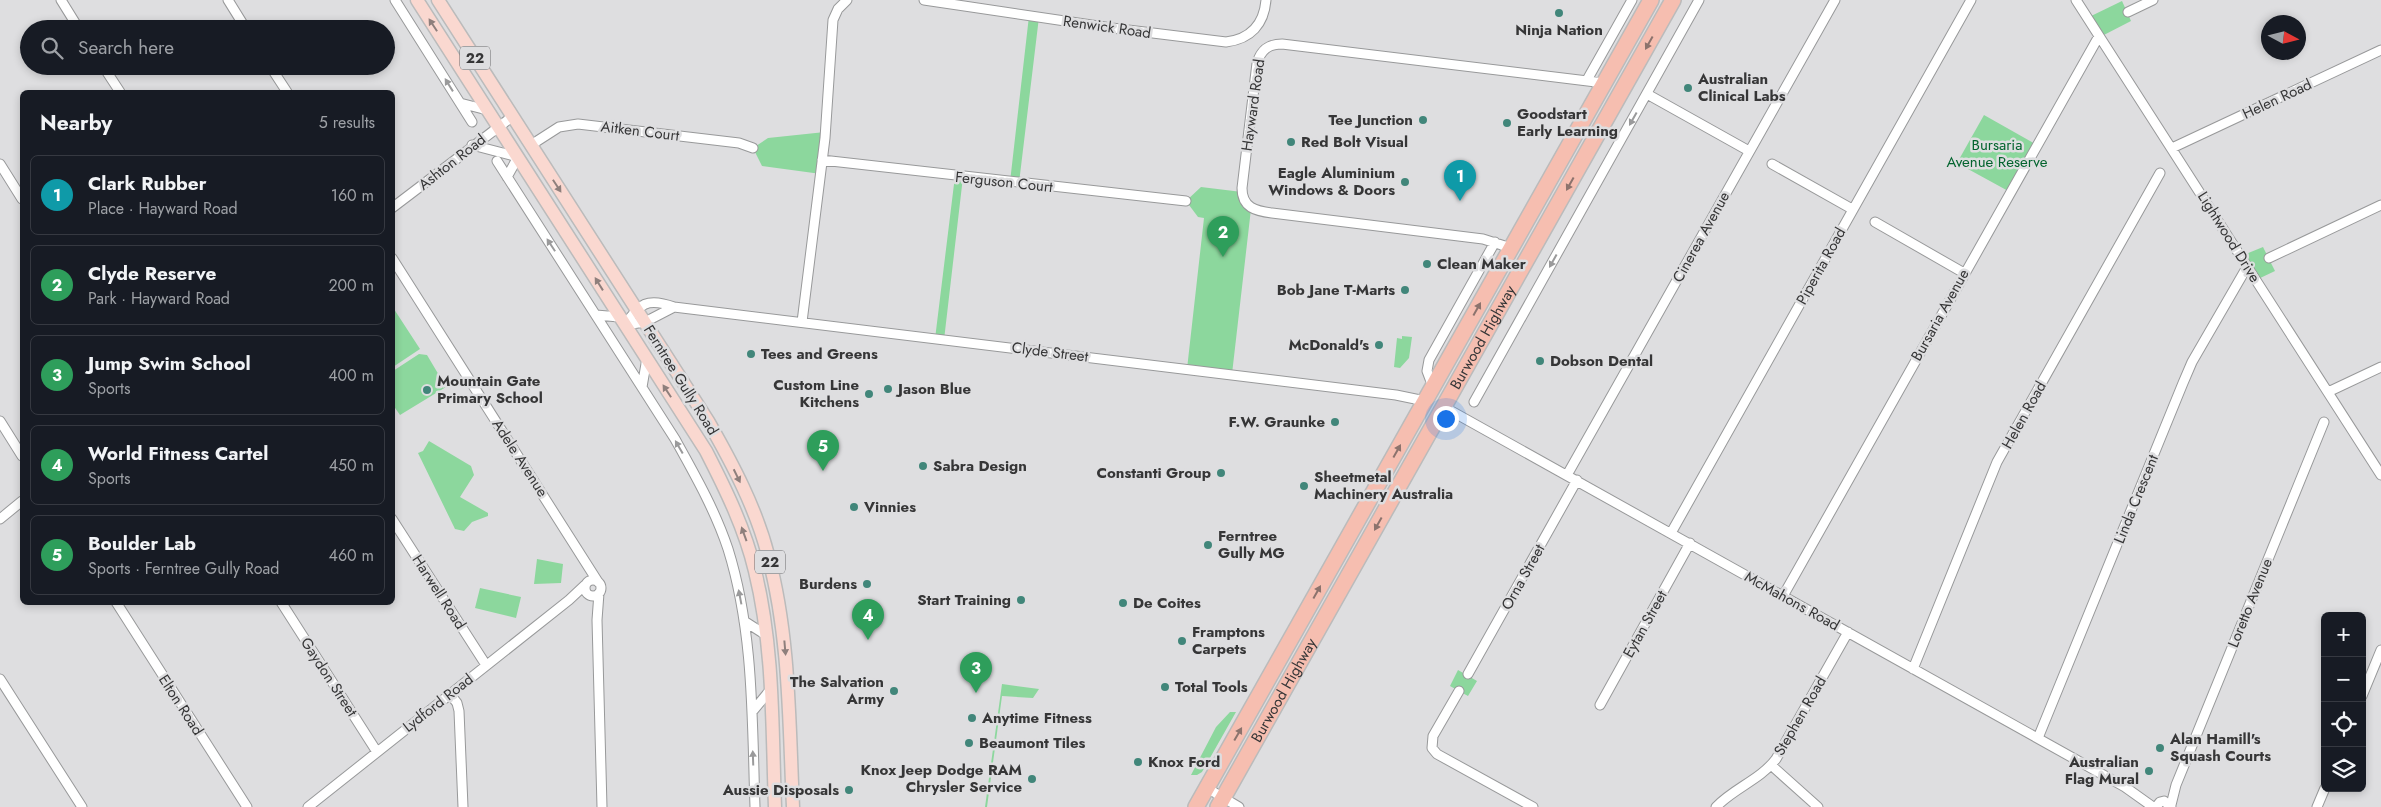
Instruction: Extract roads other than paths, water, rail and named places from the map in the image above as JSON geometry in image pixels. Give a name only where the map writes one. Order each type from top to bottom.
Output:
[{"type":"highway","name":"Burwood Highway","points":[[1196,807],[1650,0]]},
{"type":"highway","name":"Burwood Highway","points":[[1221,802],[1673,0]]},
{"type":"highway","points":[[1425,400],[1444,407]]},
{"type":"main road","name":"Ferntree Gully Road","points":[[417,0],[706,451],[730,500],[755,570],[766,635],[771,688],[775,807]]},
{"type":"main road","name":"Ferntree Gully Road","points":[[438,0],[645,322],[727,454],[745,493],[768,552],[778,597],[786,652],[793,807]]},
{"type":"street","points":[[61,0],[73,20]]},
{"type":"street","points":[[228,0],[240,20]]},
{"type":"street","points":[[394,0],[472,122]]},
{"type":"street","points":[[802,322],[822,160],[833,20],[838,9],[847,0]]},
{"type":"street","name":"Renwick Road","points":[[924,0],[1112,28],[1226,42],[1244,38],[1253,32],[1262,17],[1266,0]]},
{"type":"street","points":[[1587,80],[1632,0]]},
{"type":"street","name":"Burwood Highway","points":[[1474,402],[1699,0]]},
{"type":"street","name":"Cinerea Avenue","points":[[1567,475],[1835,0]]},
{"type":"street","name":"Piperita Road","points":[[1671,533],[1971,0]]},
{"type":"street","name":"Lightwood Drive","points":[[2076,0],[2381,475]]},
{"type":"street","points":[[2128,12],[2153,0]]},
{"type":"street","name":"Bursaria Avenue","points":[[1783,596],[2099,36]]},
{"type":"street","name":"Hayward Road","points":[[1511,248],[1483,238],[1251,209],[1244,200],[1242,188],[1257,63],[1261,51],[1270,45],[1282,44],[1604,83]]},
{"type":"street","name":"Helen Road","points":[[2172,148],[2381,50]]},
{"type":"street","points":[[109,75],[119,90]]},
{"type":"street","points":[[276,75],[286,90]]},
{"type":"street","points":[[1647,94],[1749,151]]},
{"type":"street","points":[[460,103],[487,110]]},
{"type":"street","name":"Ashton Road","points":[[395,206],[472,145],[513,116]]},
{"type":"street","name":"Aitken Court","points":[[531,145],[559,128],[578,124],[739,143],[753,148]]},
{"type":"street","points":[[472,145],[518,157],[506,177]]},
{"type":"street","name":"Ferguson Court","points":[[822,160],[1186,201]]},
{"type":"street","points":[[497,161],[675,439],[708,501],[727,548],[744,622],[752,712],[755,807]]},
{"type":"street","points":[[0,164],[20,196]]},
{"type":"street","points":[[1772,164],[1852,210]]},
{"type":"street","name":"Helen Road","points":[[1913,668],[1997,462],[2160,173]]},
{"type":"street","points":[[2269,258],[2381,205]]},
{"type":"street","points":[[1874,222],[1964,273]]},
{"type":"street","name":"Burwood Highway","points":[[1433,387],[1427,371],[1429,360],[1495,242]]},
{"type":"street","name":"Adele Avenue","points":[[395,263],[584,558],[597,620]]},
{"type":"street","name":"Linda Crescent","points":[[2038,738],[2192,362],[2247,267]]},
{"type":"street","name":"Clyde Street","points":[[636,309],[648,303],[664,304],[674,307],[1347,388],[1425,400]]},
{"type":"street","points":[[596,315],[622,321],[645,322],[674,307]]},
{"type":"street","points":[[622,321],[636,309]]},
{"type":"street","points":[[642,386],[647,358]]},
{"type":"street","points":[[2328,392],[2381,368]]},
{"type":"street","name":"McMahons Road","points":[[1444,407],[2139,795],[2162,805]]},
{"type":"street","points":[[0,421],[20,453]]},
{"type":"street","name":"Loretto Avenue","points":[[2162,805],[2176,785],[2324,422]]},
{"type":"street","name":"Orna Street","points":[[1468,674],[1577,480]]},
{"type":"street","points":[[0,519],[20,504]]},
{"type":"street","name":"Harwell Road","points":[[395,524],[486,665]]},
{"type":"street","name":"Eytan Street","points":[[1600,705],[1690,543]]},
{"type":"street","name":"Adele Avenue","points":[[590,587],[601,586],[597,620],[602,807]]},
{"type":"street","name":"Lydford Road","points":[[313,806],[376,752],[486,665],[569,600],[590,587]]},
{"type":"street","name":"Elton Road","points":[[118,605],[247,807]]},
{"type":"street","name":"Gaydon Street","points":[[283,605],[376,752]]},
{"type":"street","points":[[744,622],[766,635]]},
{"type":"street","name":"Stephen Road","points":[[1716,807],[1727,796],[1756,778],[1771,765],[1848,632]]},
{"type":"street","points":[[2366,686],[2381,650]]},
{"type":"street","points":[[0,680],[82,807]]},
{"type":"street","points":[[752,712],[771,688]]},
{"type":"street","points":[[1459,691],[1433,736],[1432,746],[1437,754],[1533,807]]},
{"type":"street","points":[[450,694],[460,711],[463,807]]},
{"type":"street","points":[[1422,748],[1432,746]]},
{"type":"street","points":[[1771,765],[1818,807]]},
{"type":"street","points":[[1207,788],[1221,802],[1239,807]]},
{"type":"street","points":[[2317,807],[2323,792]]},
{"type":"place","name":"Ninja Nation","points":[[1559,13]]},
{"type":"place","name":"Australian Clinical Labs","points":[[1688,88]]},
{"type":"place","name":"Tee Junction","points":[[1423,120]]},
{"type":"place","name":"Goodstart Early Learning","points":[[1507,123]]},
{"type":"place","name":"Red Bolt Visual","points":[[1291,142]]},
{"type":"place","name":"Eagle Aluminium Windows & Doors","points":[[1405,182]]},
{"type":"place","name":"Clark Rubber","points":[[1460,201]]},
{"type":"place","name":"Clyde Reserve","points":[[1223,257]]},
{"type":"place","name":"Clean Maker","points":[[1427,264]]},
{"type":"place","name":"Bob Jane T-Marts","points":[[1405,290]]},
{"type":"place","name":"McDonald's","points":[[1379,345]]},
{"type":"place","name":"Tees and Greens","points":[[751,354]]},
{"type":"place","name":"Dobson Dental","points":[[1540,361]]},
{"type":"place","name":"Jason Blue","points":[[888,389]]},
{"type":"place","name":"Mountain Gate Primary School","points":[[427,390]]},
{"type":"place","name":"Custom Line Kitchens","points":[[869,394]]},
{"type":"place","name":"F.W. Graunke","points":[[1335,422]]},
{"type":"place","name":"Sabra Design","points":[[923,466]]},
{"type":"place","name":"Boulder Lab","points":[[823,471]]},
{"type":"place","name":"Constanti Group","points":[[1221,473]]},
{"type":"place","name":"Sheetmetal Machinery Australia","points":[[1304,486]]},
{"type":"place","name":"Vinnies","points":[[854,507]]},
{"type":"place","name":"Ferntree Gully MG","points":[[1208,545]]},
{"type":"place","name":"Burdens","points":[[867,584]]},
{"type":"place","name":"Start Training","points":[[1021,600]]},
{"type":"place","name":"De Coites","points":[[1123,603]]},
{"type":"place","name":"World Fitness Cartel","points":[[868,640]]},
{"type":"place","name":"Framptons Carpets","points":[[1182,641]]},
{"type":"place","name":"Total Tools","points":[[1165,687]]},
{"type":"place","name":"The Salvation Army","points":[[894,691]]},
{"type":"place","name":"Jump Swim School","points":[[976,693]]},
{"type":"place","name":"Anytime Fitness","points":[[972,718]]},
{"type":"place","name":"Beaumont Tiles","points":[[969,743]]},
{"type":"place","name":"Alan Hamill's Squash Courts","points":[[2160,748]]},
{"type":"place","name":"Knox Ford","points":[[1138,762]]},
{"type":"place","name":"Australian Flag Mural","points":[[2149,771]]},
{"type":"place","name":"Knox Jeep Dodge RAM Chrysler Service","points":[[1032,779]]},
{"type":"place","name":"Aussie Disposals","points":[[849,790]]},
{"type":"park label","name":"Bursaria Avenue Reserve","points":[[1997,154]]}]
